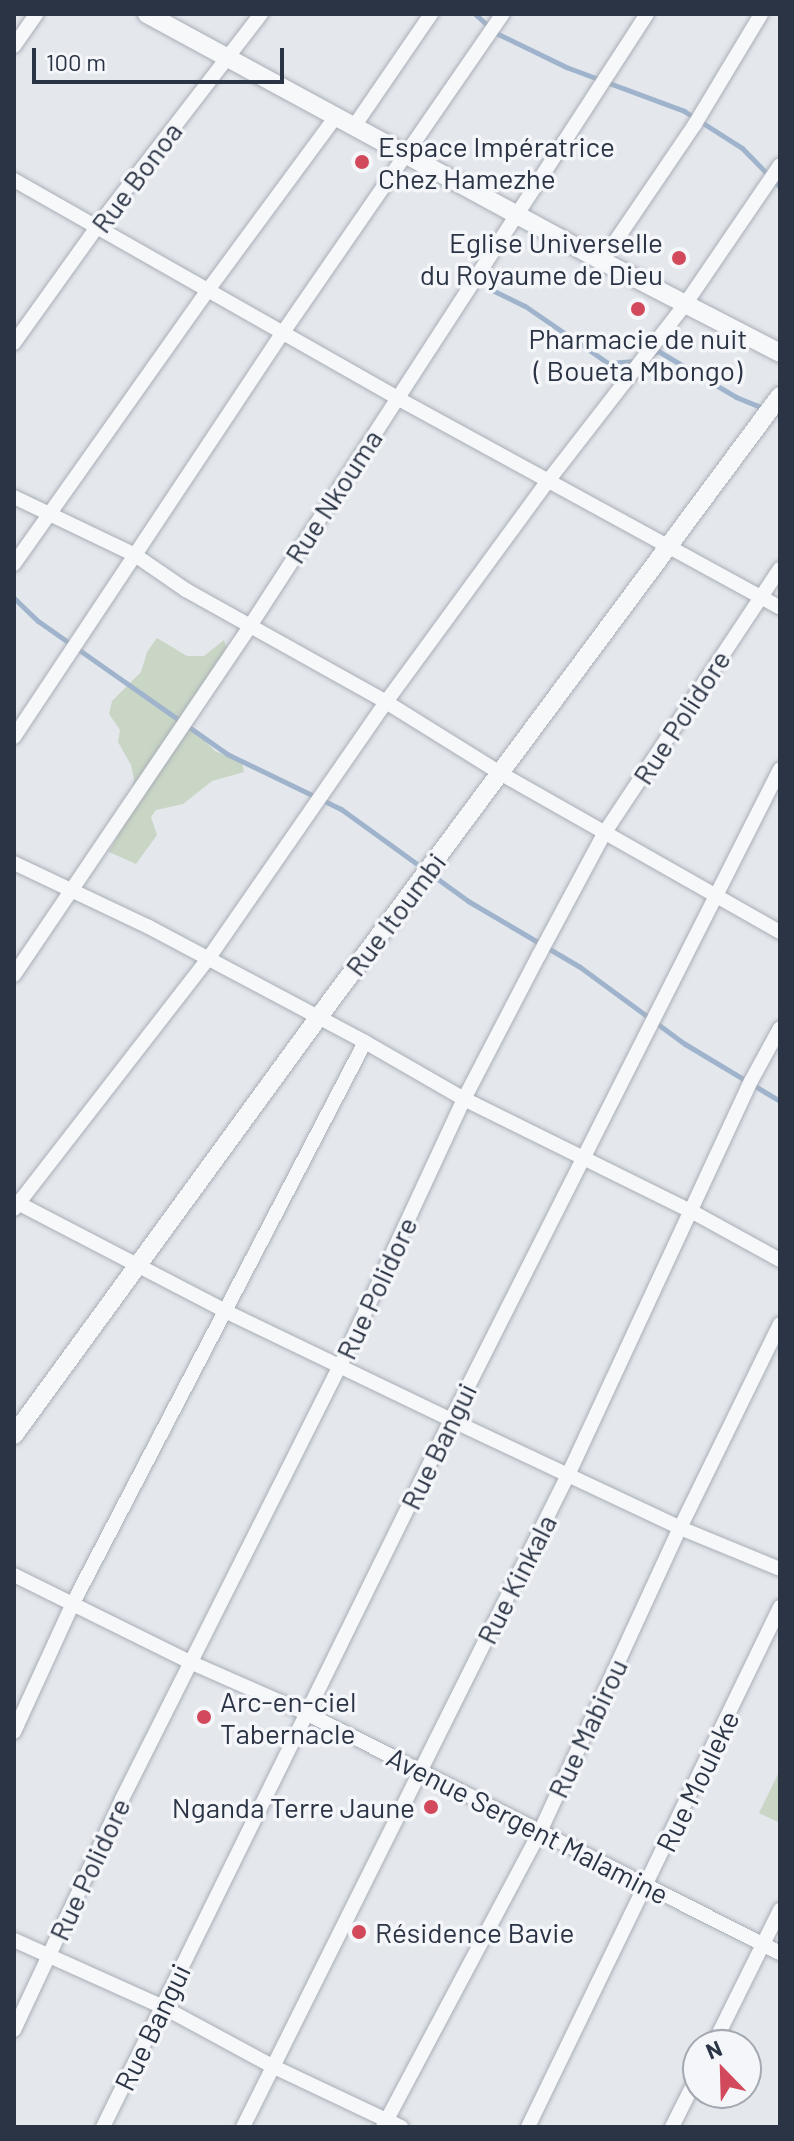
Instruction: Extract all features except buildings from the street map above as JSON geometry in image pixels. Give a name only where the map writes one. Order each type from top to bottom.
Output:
[{"type":"street","points":[[14,46],[36,14]]},
{"type":"street","points":[[147,14],[602,261],[780,353]]},
{"type":"street","name":"Rue Bonoa","points":[[14,343],[97,227],[261,14]]},
{"type":"street","points":[[355,125],[431,14]]},
{"type":"street","points":[[14,737],[284,331],[503,14]]},
{"type":"street","name":"Rue Nkouma","points":[[14,975],[250,626],[647,14]]},
{"type":"street","points":[[602,261],[695,124],[761,14]]},
{"type":"street","points":[[14,564],[208,290],[337,115]]},
{"type":"street","points":[[780,165],[686,303],[548,481],[386,702],[208,959],[15,1204],[227,1312],[451,1420],[680,1528],[780,1569]]},
{"type":"street","points":[[14,180],[665,548],[780,608]]},
{"type":"street","name":"Rue Itoumbi","points":[[14,1435],[318,1018],[780,396]]},
{"type":"street","points":[[14,497],[48,516],[135,555],[250,626],[386,702],[500,773],[780,932]]},
{"type":"street","name":"Rue Polidore","points":[[14,2030],[122,1799],[340,1366],[464,1099],[605,832],[780,569]]},
{"type":"street","name":"Rue Bangui","points":[[103,2127],[451,1420],[780,769]]},
{"type":"street","points":[[14,863],[208,959],[365,1042],[464,1099],[691,1211],[780,1260]]},
{"type":"street","name":"Rue Kinkala","points":[[243,2127],[568,1475],[751,1081],[780,1028]]},
{"type":"street","points":[[14,1732],[73,1603],[365,1042]]},
{"type":"street","name":"Rue Mabirou","points":[[385,2123],[539,1834],[680,1528],[780,1324]]},
{"type":"street","name":"Avenue Sergent Malamine","points":[[14,1575],[192,1663],[308,1714],[539,1834],[780,1953]]},
{"type":"street","name":"Rue Mouleke","points":[[528,2127],[780,1607]]},
{"type":"street","points":[[721,2029],[780,1910]]},
{"type":"street","points":[[14,1940],[161,2006],[385,2123],[401,2127]]},
{"type":"street","points":[[672,2127],[682,2107]]},
{"type":"green space","points":[[157,638],[187,656],[204,656],[224,640],[227,650],[183,718],[215,751],[242,762],[244,772],[212,781],[183,804],[156,810],[151,817],[157,835],[136,864],[109,852],[125,823],[134,780],[131,765],[118,742],[120,730],[109,714],[112,701],[141,672],[147,652]]},
{"type":"green space","points":[[780,1770],[780,1823],[759,1813]]},
{"type":"waterway","points":[[475,14],[496,33],[566,67],[684,111],[742,148],[780,187]]},
{"type":"waterway","points":[[494,291],[525,306],[608,363],[636,361]]},
{"type":"waterway","points":[[652,354],[658,351],[736,397],[780,415]]},
{"type":"waterway","points":[[14,598],[38,621],[227,754],[341,809],[468,901],[580,967],[685,1044],[780,1101]]},
{"type":"place","name":"Espace Impératrice Chez Hamezhe","points":[[362,162]]},
{"type":"place","name":"Eglise Universelle du Royaume de Dieu","points":[[679,258]]},
{"type":"place","name":"Pharmacie de nuit ( Boueta Mbongo)","points":[[638,309]]},
{"type":"place","name":"Arc-en-ciel Tabernacle","points":[[204,1717]]},
{"type":"place","name":"Nganda Terre Jaune","points":[[431,1807]]},
{"type":"place","name":"Résidence Bavie","points":[[359,1932]]}]
